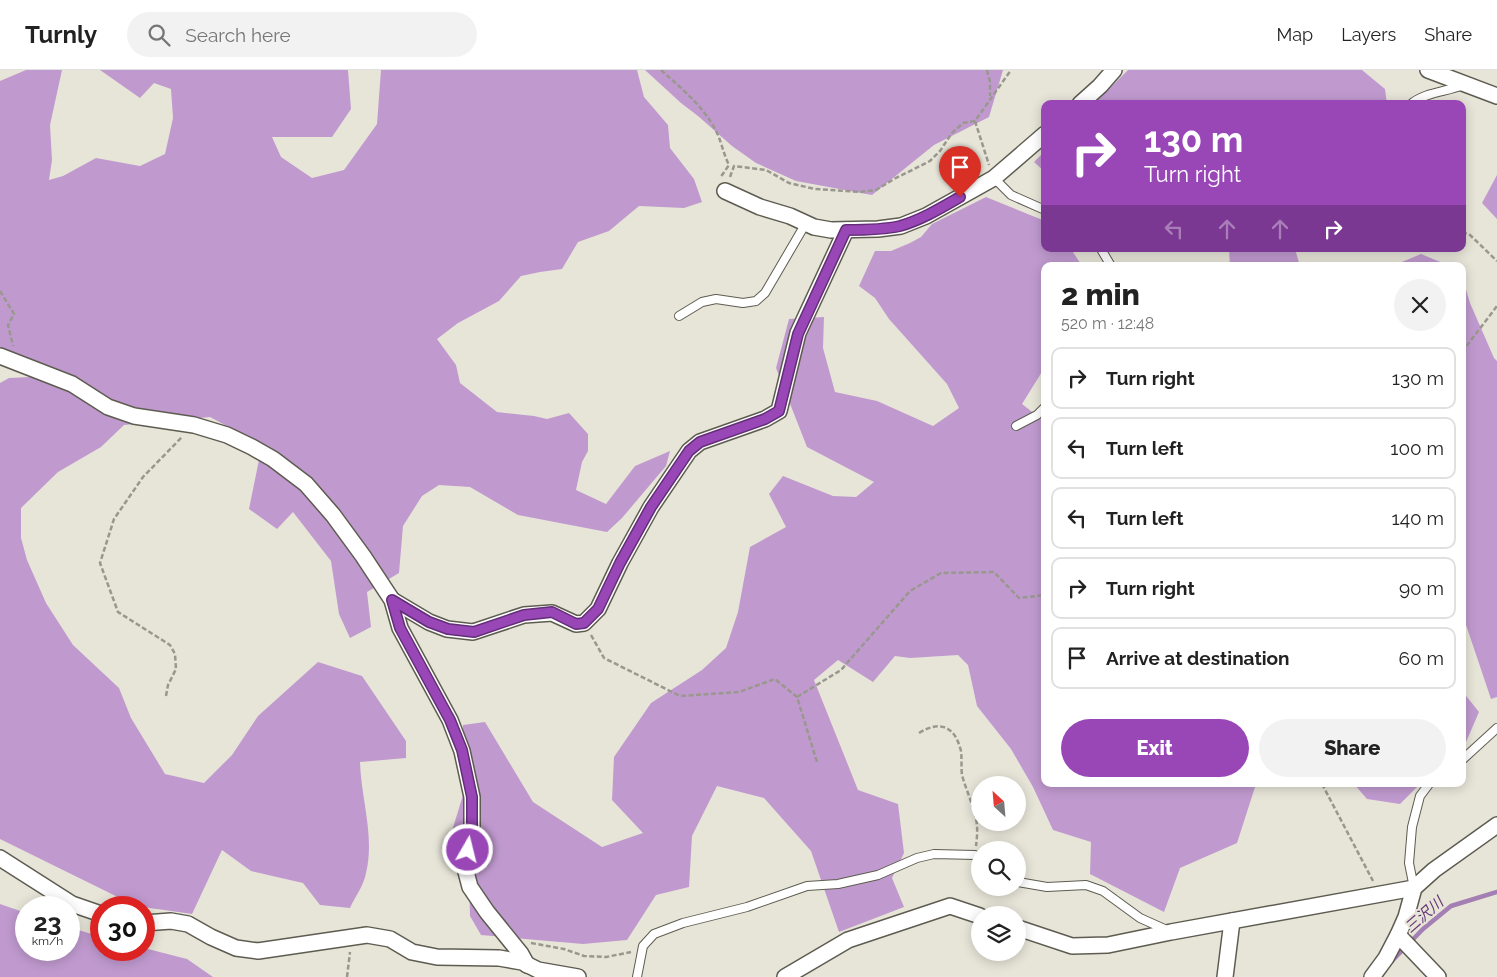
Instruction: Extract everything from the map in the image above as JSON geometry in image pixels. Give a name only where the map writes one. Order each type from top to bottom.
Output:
[{"type":"street","points":[[1084,100],[1114,70]]},
{"type":"street","points":[[1428,70],[1497,96]]},
{"type":"street","points":[[725,190],[760,207],[831,230],[878,230],[901,226],[926,216],[994,178],[1041,137]]},
{"type":"street","points":[[392,600],[429,622],[448,629],[474,632],[524,615],[552,612],[576,624],[584,623],[598,609],[620,563],[651,507],[689,451],[700,442],[765,419],[779,411],[798,334],[846,230]]},
{"type":"street","points":[[0,356],[72,384],[108,407],[134,416],[194,425],[226,435],[252,447],[273,459],[306,484],[333,515],[364,556],[392,600],[400,628],[450,720],[462,750],[472,797],[472,832],[465,868],[470,887],[487,912],[521,954],[527,965]]},
{"type":"street","points":[[1026,931],[1072,946],[1108,945],[1414,888],[1434,870],[1497,825]]},
{"type":"street","points":[[0,858],[72,904],[90,910]]},
{"type":"street","points":[[1372,977],[1386,958],[1398,935],[1406,918],[1414,888]]},
{"type":"street","points":[[785,977],[848,940],[950,906],[971,913]]},
{"type":"street","points":[[155,922],[171,921],[188,924],[211,938],[236,948],[258,951],[368,935],[390,940],[412,952],[437,957],[499,958],[522,962],[538,970],[578,977]]},
{"type":"street","points":[[1225,977],[1232,921]]},
{"type":"street","points":[[1398,935],[1438,977]]},
{"type":"lane","points":[[1419,100],[1428,95],[1465,84]]},
{"type":"lane","points":[[994,178],[1011,195],[1041,208]]},
{"type":"lane","points":[[679,316],[702,302],[716,299],[743,303],[756,301],[765,293],[806,223]]},
{"type":"lane","points":[[1016,426],[1041,411]]},
{"type":"lane","points":[[1466,756],[1497,728]]},
{"type":"lane","points":[[1414,888],[1409,863],[1412,827],[1420,796],[1427,787]]},
{"type":"lane","points":[[637,977],[643,946],[654,934],[683,923],[747,907],[807,886],[838,884],[878,875],[917,858],[934,854],[971,857]]},
{"type":"lane","points":[[1026,883],[1047,887],[1086,884],[1103,891],[1140,918],[1171,932]]},
{"type":"path","points":[[661,70],[696,101],[718,136],[728,165],[719,179],[725,190]]},
{"type":"path","points":[[987,70],[990,82],[990,98]]},
{"type":"path","points":[[725,190],[734,166],[766,170],[789,183],[815,189],[860,192],[876,190],[930,161],[940,151],[952,133],[963,123],[974,121],[1011,70]]},
{"type":"path","points":[[974,121],[994,178]]},
{"type":"path","points":[[1466,234],[1470,235],[1497,261]]},
{"type":"path","points":[[0,291],[14,314],[8,325],[17,362]]},
{"type":"path","points":[[1466,347],[1497,306]]},
{"type":"path","points":[[166,696],[168,685],[176,669],[175,654],[170,645],[118,612],[100,564],[114,518],[143,477],[194,425]]},
{"type":"path","points":[[797,697],[841,670],[910,592],[941,573],[994,572],[1019,598],[1041,595]]},
{"type":"path","points":[[584,623],[604,658],[680,696],[738,692],[775,679],[797,697],[817,762]]},
{"type":"path","points":[[919,733],[930,726],[940,725],[948,729],[956,739],[961,752],[962,772],[976,820],[977,841]]},
{"type":"path","points":[[1324,787],[1379,894]]},
{"type":"path","points":[[347,977],[352,938]]},
{"type":"path","points":[[510,942],[564,949],[584,956],[606,957],[628,954],[643,946]]},
{"type":"shaded area","points":[[26,70],[62,70],[50,125],[52,160],[49,180],[63,176],[96,158],[140,166],[165,154],[173,118],[171,89],[154,83],[140,98],[100,70],[348,70],[351,109],[332,137],[272,137],[281,157],[312,178],[344,170],[377,124],[381,70],[637,70],[644,97],[668,125],[670,148],[694,179],[702,202],[684,208],[639,206],[609,231],[578,242],[562,269],[521,276],[499,301],[458,323],[437,339],[456,365],[460,383],[497,412],[547,419],[569,413],[588,434],[588,451],[582,462],[576,490],[606,504],[635,466],[670,451],[666,466],[622,518],[607,532],[518,515],[470,487],[439,485],[422,496],[403,526],[399,573],[367,592],[371,627],[350,638],[339,614],[331,561],[293,512],[277,529],[249,509],[262,445],[210,417],[124,425],[101,447],[58,472],[21,508],[21,538],[27,560],[46,603],[73,645],[119,688],[131,718],[165,774],[204,783],[232,755],[258,716],[318,662],[362,676],[406,741],[406,758],[360,762],[369,845],[366,873],[350,908],[320,905],[303,883],[251,871],[222,850],[192,914],[155,909],[155,896],[116,896],[0,839],[0,383],[9,378],[30,377],[35,363],[0,348],[0,81]]},
{"type":"shaded area","points":[[645,70],[1003,70],[989,117],[934,145],[872,195],[796,181],[756,163],[732,146]]},
{"type":"shaded area","points":[[1128,70],[1362,70],[1385,89],[1386,100],[1098,100]]},
{"type":"shaded area","points":[[1041,155],[1041,168],[1034,162]]},
{"type":"shaded area","points":[[1497,175],[1497,219],[1482,203]]},
{"type":"shaded area","points":[[986,197],[1041,219],[1041,252],[1073,252],[1079,262],[1041,262],[1041,373],[1022,404],[1041,419],[1041,787],[1255,787],[1237,843],[1180,868],[1164,912],[1090,874],[1091,842],[1053,830],[1033,787],[1011,749],[977,706],[968,665],[958,655],[910,658],[895,656],[873,682],[838,660],[814,680],[858,790],[898,804],[904,853],[892,878],[904,907],[839,932],[811,851],[764,798],[717,786],[692,836],[689,887],[656,895],[627,940],[583,944],[481,935],[470,916],[469,878],[448,844],[463,795],[463,725],[485,722],[533,802],[602,847],[643,833],[612,800],[614,757],[651,703],[702,670],[726,648],[738,612],[750,547],[786,527],[769,494],[783,476],[833,496],[856,497],[874,482],[807,447],[776,368],[789,319],[824,317],[823,348],[835,392],[877,401],[933,426],[959,408],[947,384],[889,319],[875,298],[859,286],[875,251],[891,251],[910,243],[921,237],[932,224]]},
{"type":"shaded area","points":[[1229,252],[1296,252],[1299,262],[1230,262]]},
{"type":"shaded area","points":[[1421,254],[1440,262],[1402,262]]},
{"type":"shaded area","points":[[1466,290],[1470,303],[1497,361],[1497,697],[1491,699],[1466,625]]},
{"type":"shaded area","points":[[1466,696],[1479,712],[1466,742]]},
{"type":"shaded area","points":[[1357,787],[1417,787],[1400,804],[1367,799]]},
{"type":"shaded area","points":[[0,904],[15,909],[15,961],[80,961],[80,930],[90,934],[90,961],[155,961],[155,951],[187,959],[213,977],[0,977]]},
{"type":"waterway","name":"三沢川","points":[[1389,964],[1423,929],[1451,906],[1497,892]]},
{"type":"route","points":[[468,850],[472,832],[472,797],[462,750],[450,720],[400,628],[392,600],[429,622],[448,629],[474,632],[524,615],[552,612],[576,624],[584,623],[598,609],[620,563],[651,507],[676,467],[689,451],[700,442],[765,419],[779,411],[788,368],[798,334],[846,230],[878,230],[901,226],[926,216],[960,197]]}]
